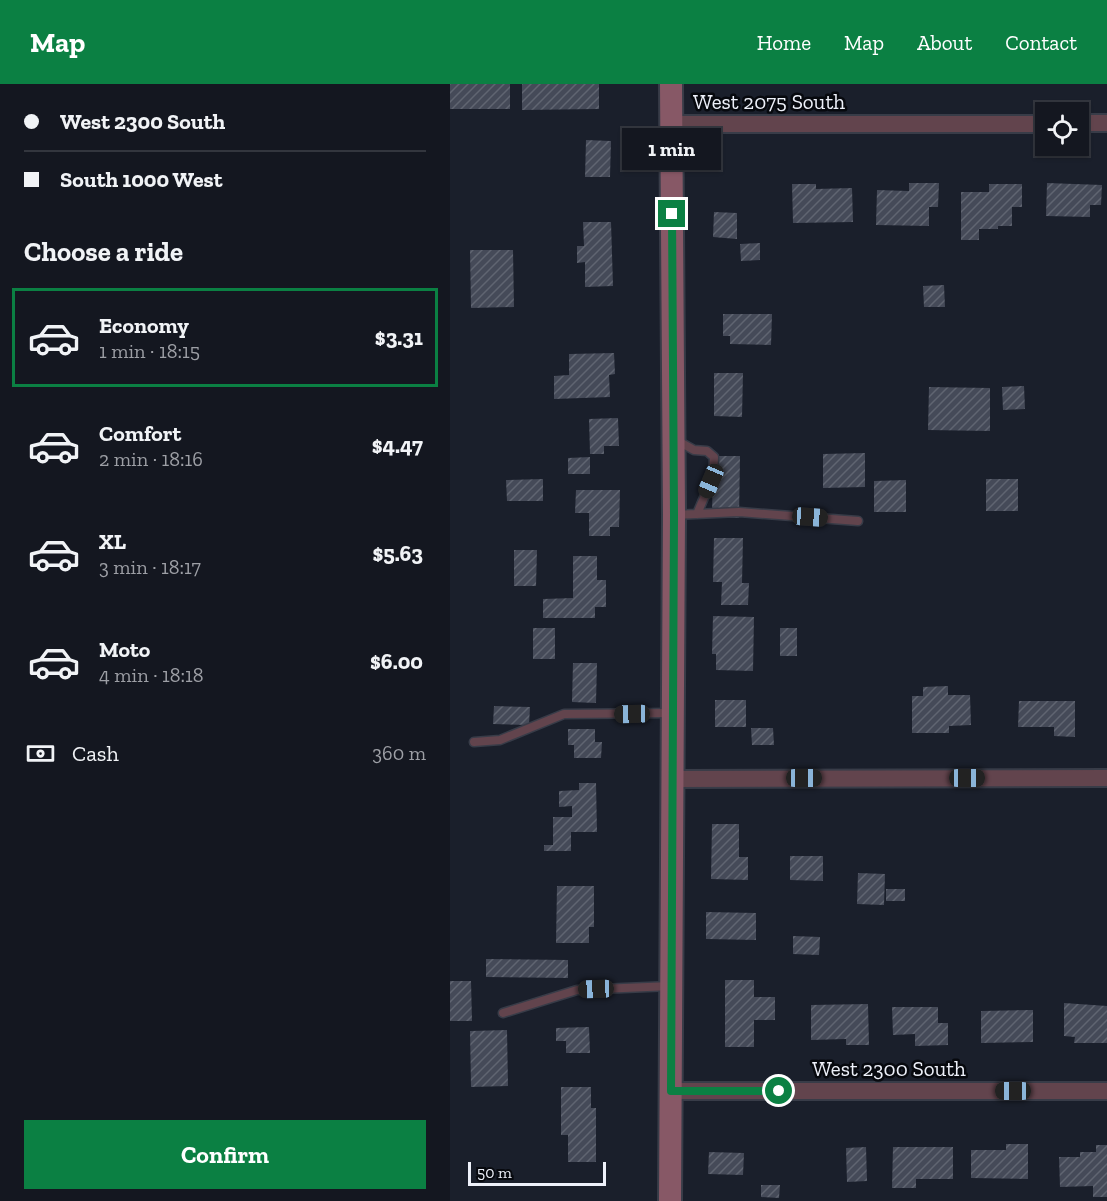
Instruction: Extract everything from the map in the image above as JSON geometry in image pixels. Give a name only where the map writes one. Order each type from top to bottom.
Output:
[{"type":"main road","points":[[670,1201],[674,515],[672,84]]},
{"type":"street","points":[[1089,123],[1107,123]]},
{"type":"street","name":"West 2075 South","points":[[672,124],[1035,124]]},
{"type":"street","points":[[672,779],[1107,778]]},
{"type":"street","name":"West 2300 South","points":[[671,1091],[1107,1091]]},
{"type":"lane","points":[[673,439],[694,450],[707,451],[714,457],[711,481],[697,514]]},
{"type":"lane","points":[[674,515],[738,512],[858,521]]},
{"type":"lane","points":[[474,742],[500,740],[564,714],[673,713]]},
{"type":"lane","points":[[503,1013],[577,990],[672,986]]},
{"type":"building","points":[[450,84],[510,84],[510,109],[450,109]]},
{"type":"building","points":[[522,84],[599,84],[599,109],[522,110]]},
{"type":"building","points":[[586,140],[611,141],[610,177],[585,177]]},
{"type":"building","points":[[909,183],[939,183],[938,207],[929,207],[929,226],[876,225],[877,190],[909,191]]},
{"type":"building","points":[[1047,183],[1102,185],[1101,205],[1090,205],[1090,217],[1046,216]]},
{"type":"building","points":[[792,184],[816,184],[816,189],[852,188],[853,222],[793,223]]},
{"type":"building","points":[[989,184],[1022,184],[1022,207],[1012,207],[1012,226],[979,229],[979,240],[961,240],[961,192],[989,192]]},
{"type":"building","points":[[714,212],[737,213],[737,239],[713,237]]},
{"type":"building","points":[[583,222],[611,222],[613,286],[585,287],[585,262],[577,263],[577,246],[584,246]]},
{"type":"building","points":[[760,243],[760,260],[741,261],[740,244]]},
{"type":"building","points":[[470,250],[513,250],[514,307],[471,308]]},
{"type":"building","points":[[944,285],[945,307],[924,307],[923,286]]},
{"type":"building","points":[[723,314],[772,314],[771,345],[730,344],[730,336],[723,336]]},
{"type":"building","points":[[614,353],[615,374],[609,375],[610,397],[554,399],[554,376],[569,375],[569,354]]},
{"type":"building","points":[[714,373],[743,373],[742,417],[714,416]]},
{"type":"building","points":[[1024,386],[1025,409],[1003,410],[1002,387]]},
{"type":"building","points":[[929,387],[990,388],[990,431],[928,430]]},
{"type":"building","points":[[618,418],[619,446],[604,446],[604,454],[590,454],[589,419]]},
{"type":"building","points":[[865,453],[865,487],[823,488],[823,454]]},
{"type":"building","points":[[713,456],[740,456],[739,518],[712,518]]},
{"type":"building","points":[[590,457],[590,474],[568,474],[568,458]]},
{"type":"building","points":[[543,479],[543,501],[507,501],[506,480]]},
{"type":"building","points":[[986,479],[1018,479],[1018,511],[986,511]]},
{"type":"building","points":[[906,480],[906,512],[874,512],[874,481]]},
{"type":"building","points":[[576,490],[620,490],[619,527],[610,527],[610,536],[589,536],[589,513],[575,513]]},
{"type":"building","points":[[714,538],[743,538],[742,583],[749,583],[748,605],[721,605],[722,582],[713,582]]},
{"type":"building","points":[[514,550],[537,550],[536,586],[514,586]]},
{"type":"building","points":[[573,556],[597,556],[597,580],[606,580],[606,607],[595,607],[595,618],[543,618],[543,599],[573,598]]},
{"type":"building","points":[[713,616],[754,617],[753,671],[716,670],[716,654],[712,654]]},
{"type":"building","points":[[533,628],[555,628],[555,659],[533,659]]},
{"type":"building","points":[[780,628],[797,628],[797,656],[780,656]]},
{"type":"building","points":[[573,663],[597,663],[596,703],[572,702]]},
{"type":"building","points":[[948,686],[948,695],[970,695],[971,725],[949,726],[949,733],[912,733],[912,696],[923,696],[923,687]]},
{"type":"building","points":[[715,700],[746,700],[746,727],[715,727]]},
{"type":"building","points":[[1019,701],[1075,701],[1075,737],[1054,736],[1054,727],[1018,727]]},
{"type":"building","points":[[494,706],[530,707],[529,725],[493,724]]},
{"type":"building","points":[[751,728],[773,728],[774,745],[752,745]]},
{"type":"building","points":[[568,729],[595,729],[595,742],[602,742],[601,758],[574,758],[574,745],[568,745]]},
{"type":"building","points":[[579,783],[596,783],[597,832],[571,832],[571,851],[544,851],[544,845],[553,845],[553,817],[572,817],[572,806],[559,807],[559,791],[579,790]]},
{"type":"building","points":[[712,824],[739,824],[739,857],[748,857],[748,880],[711,879]]},
{"type":"building","points":[[790,856],[823,856],[823,881],[790,880]]},
{"type":"building","points":[[858,873],[885,874],[884,905],[857,904]]},
{"type":"building","points":[[557,886],[594,886],[594,927],[589,927],[589,943],[556,943]]},
{"type":"building","points":[[886,889],[905,889],[905,901],[886,901]]},
{"type":"building","points":[[706,912],[756,913],[756,940],[706,939]]},
{"type":"building","points":[[793,936],[820,937],[819,955],[793,954]]},
{"type":"building","points":[[486,959],[568,960],[568,978],[486,977]]},
{"type":"building","points":[[725,980],[754,980],[754,997],[775,997],[775,1020],[754,1020],[754,1047],[725,1047]]},
{"type":"building","points":[[450,981],[471,981],[472,1021],[450,1021]]},
{"type":"building","points":[[1064,1003],[1107,1006],[1107,1043],[1074,1043],[1075,1037],[1064,1036]]},
{"type":"building","points":[[868,1004],[869,1045],[846,1045],[846,1039],[811,1040],[811,1005]]},
{"type":"building","points":[[892,1007],[938,1007],[938,1023],[948,1023],[948,1045],[915,1046],[915,1034],[893,1035]]},
{"type":"building","points":[[1033,1010],[1033,1042],[981,1043],[981,1011]]},
{"type":"building","points":[[589,1027],[590,1053],[566,1053],[566,1041],[556,1041],[556,1028]]},
{"type":"building","points":[[507,1030],[508,1086],[471,1087],[470,1031]]},
{"type":"building","points":[[561,1087],[591,1087],[591,1108],[596,1108],[596,1162],[568,1162],[568,1135],[561,1135]]},
{"type":"building","points":[[1006,1144],[1028,1144],[1028,1179],[971,1178],[971,1150],[1006,1150]]},
{"type":"building","points":[[1096,1145],[1107,1145],[1107,1197],[1093,1197],[1093,1186],[1060,1187],[1059,1157],[1080,1157],[1080,1152],[1096,1152]]},
{"type":"building","points":[[866,1147],[867,1181],[847,1182],[846,1148]]},
{"type":"building","points":[[893,1147],[953,1147],[953,1179],[916,1179],[916,1188],[892,1188]]},
{"type":"building","points":[[709,1152],[744,1153],[743,1175],[708,1174]]},
{"type":"building","points":[[761,1185],[780,1185],[779,1198],[761,1197]]},
{"type":"route","points":[[672,214],[674,515],[671,1091],[779,1091]]}]
